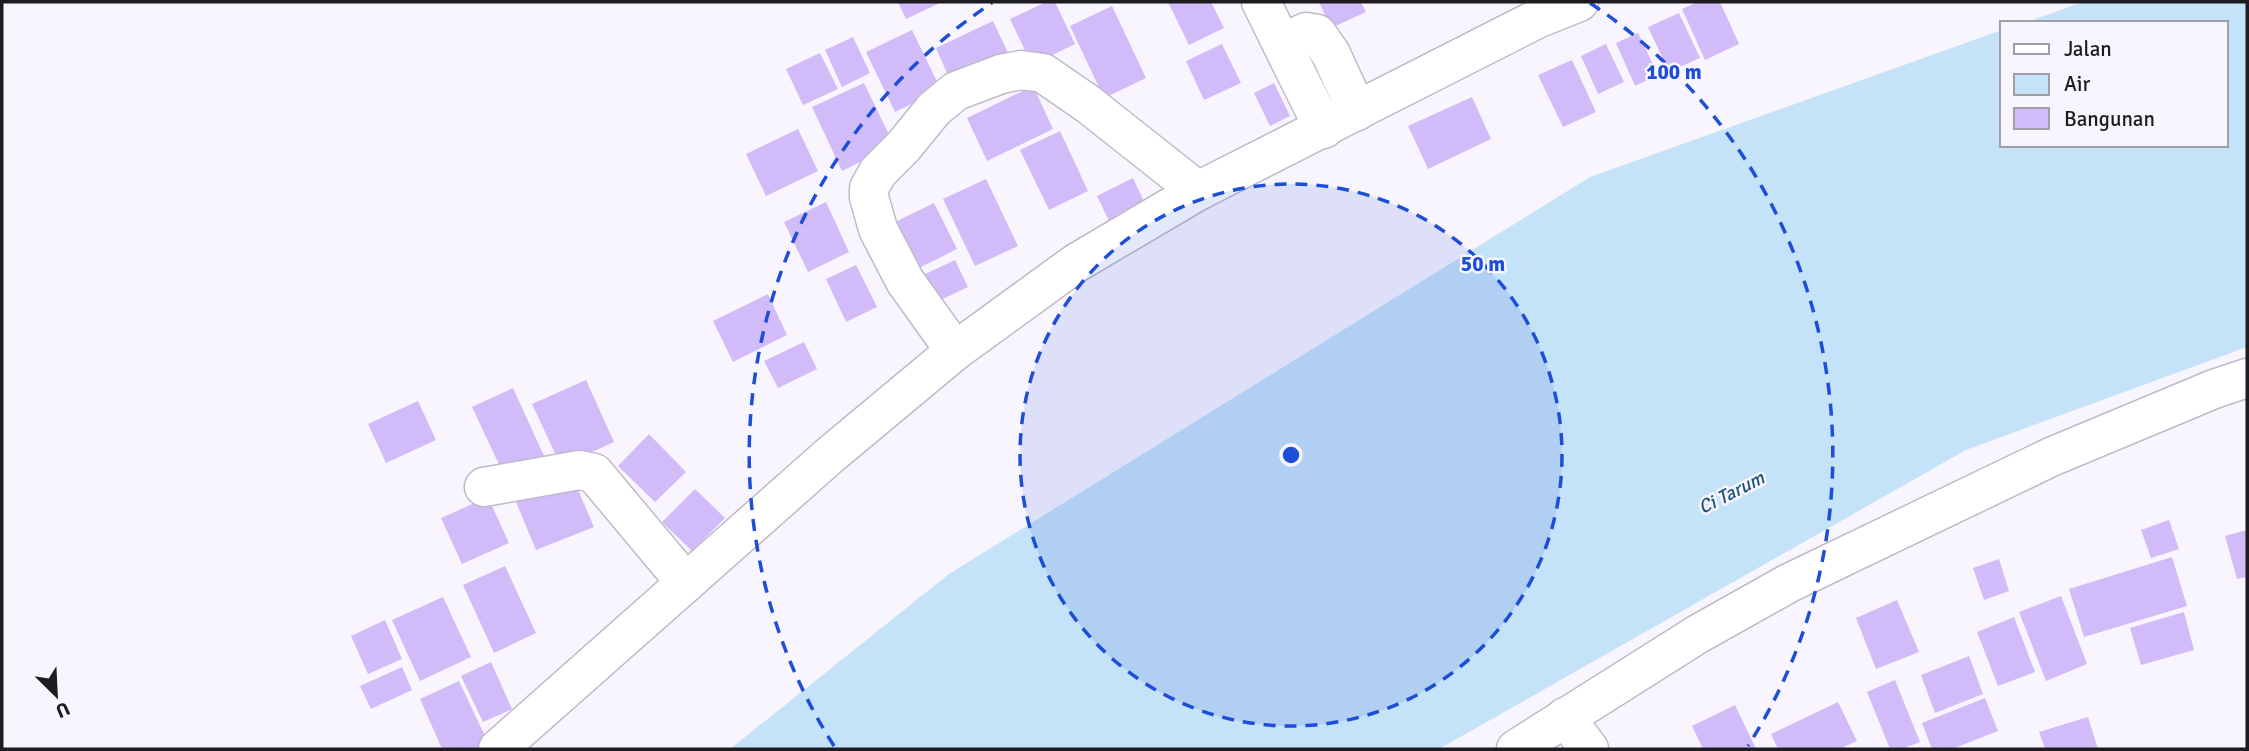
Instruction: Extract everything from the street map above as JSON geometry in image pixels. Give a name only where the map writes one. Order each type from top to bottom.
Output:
[{"type":"street","points":[[1261,2],[1324,128]]},
{"type":"street","points":[[498,749],[830,456],[955,351],[1076,262],[1198,191],[1539,18],[1579,2]]},
{"type":"street","points":[[1282,44],[1306,32],[1317,34],[1331,54],[1357,111]]},
{"type":"street","points":[[955,351],[905,281],[878,229],[869,197],[872,180],[878,172],[934,109],[956,91],[1001,74],[1021,70],[1043,73],[1088,104],[1198,191]]},
{"type":"street","points":[[1516,749],[1698,634],[1789,583],[2051,457],[2247,378]]},
{"type":"street","points":[[484,487],[579,470],[594,473],[687,583]]},
{"type":"street","points":[[1565,717],[1589,749]]},
{"type":"water","name":"Ci Tarum","points":[[2083,2],[2247,2],[2247,347],[1966,450],[1439,749],[730,749],[949,574],[1590,177],[2000,31],[2000,147],[2228,147],[2228,21],[2030,21]]},
{"type":"building","points":[[898,2],[942,2],[906,19]]},
{"type":"building","points":[[1046,2],[1055,2],[1075,44],[1032,65],[1010,19]]},
{"type":"building","points":[[1168,2],[1211,2],[1224,28],[1189,45]]},
{"type":"building","points":[[1319,2],[1361,2],[1366,12],[1331,28]]},
{"type":"building","points":[[1698,2],[1720,2],[1739,44],[1705,60],[1682,9]]},
{"type":"building","points":[[1112,6],[1146,78],[1104,98],[1070,26]]},
{"type":"building","points":[[1679,13],[1700,58],[1669,72],[1648,27]]},
{"type":"building","points":[[993,21],[1010,57],[952,84],[936,48]]},
{"type":"building","points":[[912,30],[941,90],[895,112],[866,52]]},
{"type":"building","points":[[1638,33],[1658,75],[1635,86],[1616,43]]},
{"type":"building","points":[[853,37],[870,73],[842,87],[825,50]]},
{"type":"building","points":[[1222,44],[1241,83],[1204,100],[1186,61]]},
{"type":"building","points":[[1606,44],[1624,82],[1598,94],[1581,56]]},
{"type":"building","points":[[820,53],[838,89],[803,105],[786,69]]},
{"type":"building","points":[[1572,60],[1596,112],[1563,127],[1538,75]]},
{"type":"building","points":[[864,83],[894,145],[842,171],[812,107]]},
{"type":"building","points":[[1274,83],[1290,116],[1270,126],[1254,93]]},
{"type":"building","points":[[1033,86],[1053,129],[987,161],[967,118]]},
{"type":"building","points":[[1472,97],[1491,139],[1428,169],[1408,126]]},
{"type":"building","points":[[798,129],[818,171],[766,196],[746,154]]},
{"type":"building","points":[[1060,131],[1088,191],[1049,210],[1020,150]]},
{"type":"building","points":[[1133,178],[1148,210],[1112,227],[1097,196]]},
{"type":"building","points":[[986,179],[1018,246],[975,266],[943,199]]},
{"type":"building","points":[[826,202],[849,252],[808,272],[784,222]]},
{"type":"building","points":[[934,203],[957,249],[919,268],[897,221]]},
{"type":"building","points":[[955,260],[968,287],[932,304],[919,277]]},
{"type":"building","points":[[856,265],[877,307],[846,322],[826,279]]},
{"type":"building","points":[[768,294],[787,335],[733,362],[713,321]]},
{"type":"building","points":[[804,342],[817,369],[778,388],[764,361]]},
{"type":"building","points":[[586,380],[614,442],[561,466],[532,404]]},
{"type":"building","points":[[513,388],[544,456],[504,475],[472,407]]},
{"type":"building","points":[[418,401],[436,440],[386,463],[368,424]]},
{"type":"building","points":[[649,434],[686,472],[655,502],[618,466]]},
{"type":"building","points":[[573,478],[594,527],[536,550],[516,502]]},
{"type":"building","points":[[695,489],[725,518],[692,551],[662,522]]},
{"type":"building","points":[[488,497],[509,543],[462,564],[441,518]]},
{"type":"building","points":[[2169,520],[2179,549],[2151,558],[2141,530]]},
{"type":"building","points":[[2247,530],[2247,577],[2237,579],[2225,536]]},
{"type":"building","points":[[2172,557],[2187,606],[2084,637],[2069,589]]},
{"type":"building","points":[[1999,559],[2009,591],[1984,600],[1973,568]]},
{"type":"building","points":[[505,566],[536,633],[494,653],[463,585]]},
{"type":"building","points":[[2061,596],[2087,664],[2046,681],[2019,612]]},
{"type":"building","points":[[443,597],[471,657],[420,681],[392,620]]},
{"type":"building","points":[[1897,600],[1919,652],[1876,669],[1856,618]]},
{"type":"building","points":[[2184,612],[2194,650],[2141,665],[2130,628]]},
{"type":"building","points":[[2014,617],[2035,672],[1998,686],[1977,632]]},
{"type":"building","points":[[385,620],[402,659],[368,674],[351,636]]},
{"type":"building","points":[[1969,656],[1983,694],[1935,713],[1921,675]]},
{"type":"building","points":[[491,662],[512,709],[483,722],[461,676]]},
{"type":"building","points":[[402,667],[412,690],[371,709],[360,686]]},
{"type":"building","points":[[1895,680],[1920,742],[1901,749],[1890,749],[1867,692]]},
{"type":"building","points":[[459,681],[491,749],[442,749],[420,699]]},
{"type":"building","points":[[1985,698],[1998,731],[1952,749],[1932,749],[1922,723]]},
{"type":"building","points":[[1838,702],[1857,741],[1839,749],[1778,749],[1771,734]]},
{"type":"building","points":[[1735,705],[1756,749],[1703,749],[1692,726]]},
{"type":"building","points":[[2088,717],[2098,749],[2045,749],[2039,732]]}]
